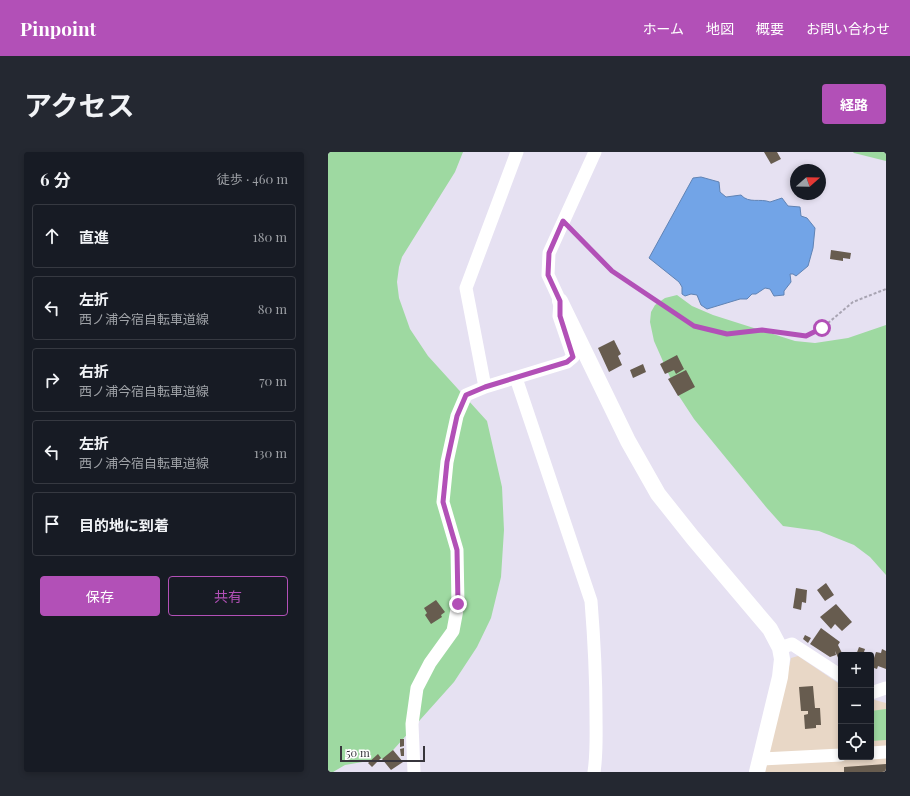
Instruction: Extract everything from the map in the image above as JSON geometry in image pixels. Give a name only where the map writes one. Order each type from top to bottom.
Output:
[{"type":"street","points":[[485,387],[466,288],[516,152]]},
{"type":"street","points":[[595,152],[549,253],[548,275],[628,441],[658,494],[692,538],[770,629],[780,648],[782,659],[780,677],[759,766],[838,755]]},
{"type":"street","points":[[414,772],[412,724],[418,688],[430,663],[453,631],[458,604],[457,550],[443,502],[447,462],[457,416],[466,395],[485,387],[567,362],[573,357],[560,316],[560,301]]},
{"type":"street","points":[[516,378],[592,601],[596,704],[596,760],[594,772]]},
{"type":"street","points":[[780,648],[792,644],[838,674]]},
{"type":"street","points":[[874,692],[886,688]]},
{"type":"street","points":[[874,753],[886,752]]},
{"type":"path","points":[[563,221],[619,275],[694,326],[727,334],[762,330],[806,336],[822,328],[853,302],[886,290]]},
{"type":"shaded area","points":[[798,656],[838,683],[838,760],[874,760],[874,700],[886,703],[886,772],[765,772],[791,658]]},
{"type":"green space","points":[[328,152],[463,152],[455,172],[402,257],[397,282],[399,298],[410,329],[428,356],[487,421],[502,487],[504,530],[501,577],[491,618],[477,647],[454,682],[386,758],[345,765],[333,772],[328,772]]},
{"type":"green space","points":[[853,152],[886,152],[886,161],[854,153]]},
{"type":"green space","points":[[677,295],[692,306],[713,315],[795,341],[815,343],[848,338],[886,325],[886,575],[870,557],[854,545],[819,531],[783,526],[694,419],[677,393],[654,341],[650,322],[651,312],[655,305],[665,298]]},
{"type":"green space","points":[[886,709],[886,740],[874,741],[874,711]]},
{"type":"water","points":[[701,177],[719,182],[720,192],[726,197],[741,195],[744,198],[751,200],[770,202],[782,198],[788,206],[800,207],[801,216],[807,218],[815,228],[813,248],[808,266],[796,276],[790,274],[791,282],[784,291],[784,295],[774,296],[770,289],[765,288],[756,294],[752,294],[747,299],[740,299],[707,309],[701,305],[697,295],[691,294],[685,296],[682,294],[682,287],[679,282],[649,258],[693,178]]},
{"type":"building","points":[[764,152],[777,152],[781,159],[771,164]]},
{"type":"building","points":[[831,250],[851,253],[850,259],[843,258],[843,261],[830,259]]},
{"type":"building","points":[[614,340],[621,354],[618,356],[622,365],[609,372],[598,348]]},
{"type":"building","points":[[677,355],[684,369],[676,374],[674,370],[665,374],[660,364]]},
{"type":"building","points":[[643,364],[646,372],[633,378],[630,370]]},
{"type":"building","points":[[686,370],[695,387],[678,396],[668,379]]},
{"type":"building","points":[[826,583],[834,595],[825,601],[817,590]]},
{"type":"building","points":[[796,588],[807,590],[806,603],[802,602],[801,610],[793,608]]},
{"type":"building","points":[[436,600],[445,612],[441,615],[442,617],[431,624],[425,615],[427,613],[424,608]]},
{"type":"building","points":[[836,604],[852,622],[842,631],[835,624],[831,629],[820,617]]},
{"type":"building","points":[[821,628],[840,642],[838,645],[842,652],[838,652],[838,658],[835,651],[836,655],[830,657],[810,644]]},
{"type":"building","points":[[805,635],[811,638],[808,643],[803,639]]},
{"type":"building","points":[[859,647],[865,649],[864,652],[857,652]]},
{"type":"building","points":[[882,649],[886,651],[886,669],[878,666],[877,669],[874,668],[874,658],[876,652],[881,653]]},
{"type":"building","points":[[813,686],[815,708],[820,708],[821,725],[816,725],[816,728],[805,729],[804,715],[808,714],[808,711],[801,711],[799,687]]},
{"type":"building","points":[[400,739],[404,739],[404,746],[400,747]]},
{"type":"building","points":[[404,748],[404,756],[401,756],[400,749]]},
{"type":"building","points":[[393,750],[403,762],[391,770],[382,759]]},
{"type":"building","points":[[378,754],[381,758],[372,767],[368,763]]},
{"type":"building","points":[[886,764],[886,772],[844,772],[844,767]]},
{"type":"route","points":[[458,604],[457,550],[443,502],[447,462],[457,416],[466,395],[485,387],[567,362],[573,357],[560,316],[560,301],[548,275],[549,253],[563,221],[612,271],[694,326],[727,334],[762,330],[806,336],[822,328]]}]
